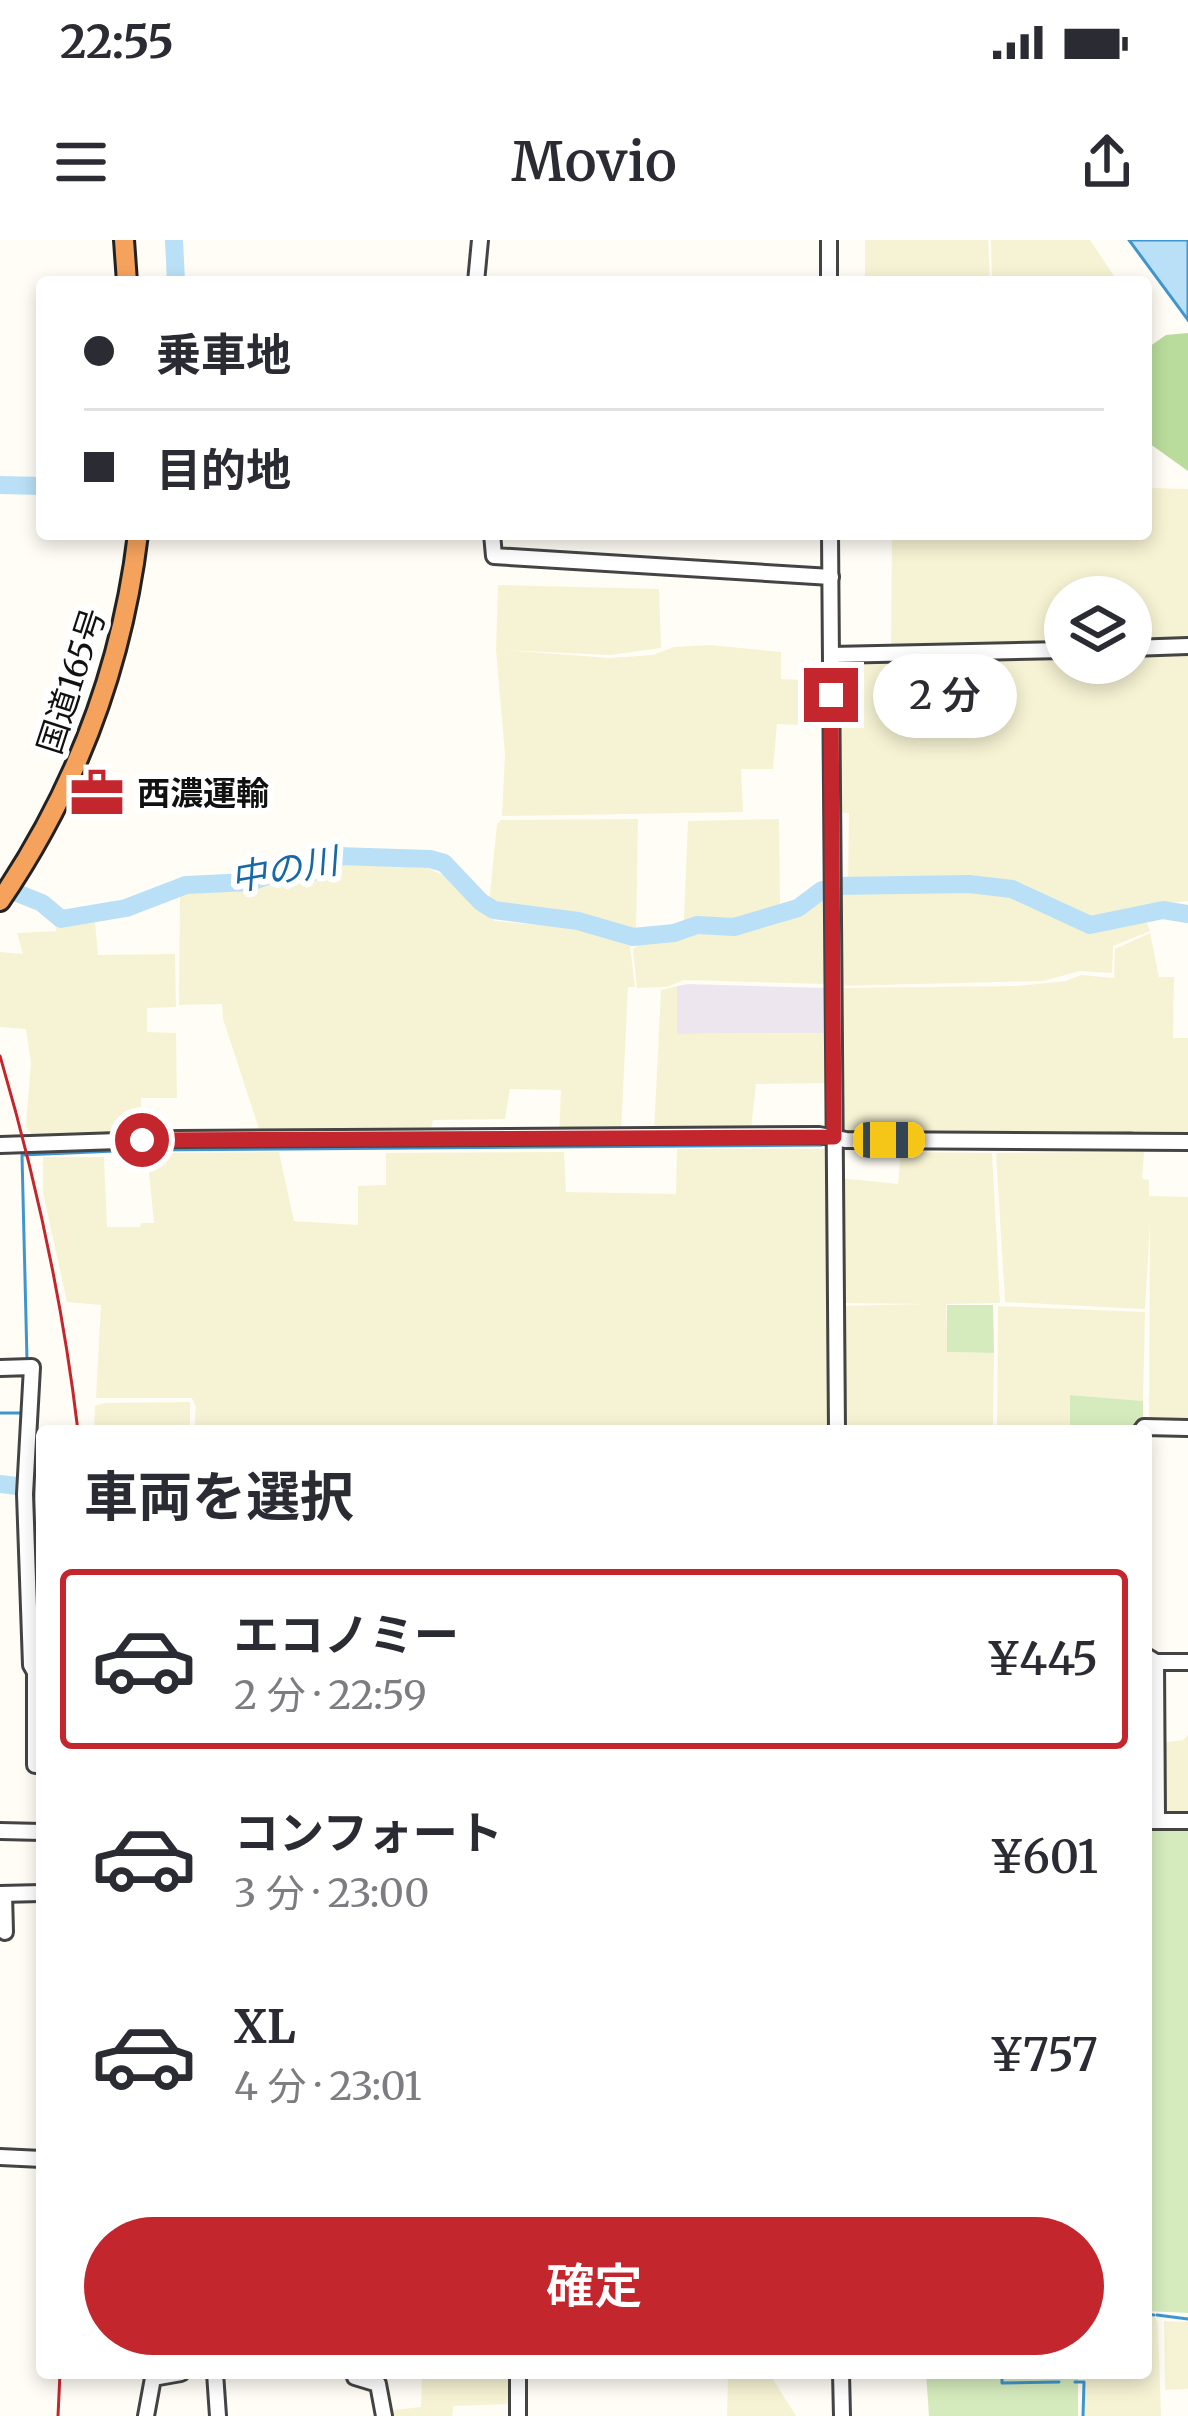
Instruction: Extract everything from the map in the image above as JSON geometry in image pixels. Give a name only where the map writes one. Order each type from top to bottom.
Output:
[{"type":"highway","points":[[124,240],[127,276]]},
{"type":"highway","name":"国道165号","points":[[0,901],[60,801],[89,740],[116,657],[137,540]]},
{"type":"street","points":[[477,276],[480,240]]},
{"type":"street","points":[[829,240],[829,276]]},
{"type":"street","points":[[493,540],[494,556],[831,577]]},
{"type":"street","points":[[830,540],[837,1425]]},
{"type":"street","points":[[1152,647],[1188,646]]},
{"type":"street","points":[[831,655],[1044,650]]},
{"type":"street","points":[[0,1145],[178,1139],[834,1137],[1188,1142]]},
{"type":"street","points":[[0,1368],[32,1367],[26,1488],[28,1606],[36,1668]]},
{"type":"street","points":[[1152,1427],[1188,1428]]},
{"type":"street","points":[[1152,1659],[1188,1662]]},
{"type":"street","points":[[1152,1821],[1188,1821]]},
{"type":"street","points":[[0,1831],[36,1832]]},
{"type":"street","points":[[4,1932],[2,1894],[36,1893]]},
{"type":"street","points":[[0,2157],[36,2159]]},
{"type":"street","points":[[146,2416],[153,2379]]},
{"type":"street","points":[[215,2379],[218,2416]]},
{"type":"street","points":[[362,2379],[378,2384],[384,2416]]},
{"type":"street","points":[[518,2379],[518,2416]]},
{"type":"street","points":[[841,2379],[842,2416]]},
{"type":"shaded area","points":[[865,240],[988,240],[990,276],[865,276]]},
{"type":"shaded area","points":[[991,240],[1090,240],[1114,276],[992,276]]},
{"type":"shaded area","points":[[1152,488],[1188,489],[1188,638],[1152,639],[1152,576],[1044,576],[1044,643],[891,647],[892,540],[1152,540]]},
{"type":"shaded area","points":[[498,585],[659,589],[661,648],[610,655],[503,650],[610,658],[709,645],[781,652],[781,679],[826,681],[826,726],[777,724],[773,769],[741,769],[743,812],[502,816],[505,754],[496,650]]},
{"type":"shaded area","points":[[1188,651],[1188,901],[1148,905],[1090,920],[1002,882],[848,883],[849,813],[837,812],[836,665],[842,660],[1044,655],[1044,684],[1152,684],[1152,654]]},
{"type":"shaded area","points":[[638,819],[636,932],[582,916],[525,913],[489,903],[501,820]]},
{"type":"shaded area","points":[[779,819],[780,908],[729,924],[684,920],[688,821]]},
{"type":"shaded area","points":[[339,862],[427,868],[443,875],[495,921],[584,929],[630,946],[635,987],[628,987],[621,1133],[559,1136],[561,1090],[510,1089],[505,1119],[433,1120],[430,1133],[260,1132],[222,1004],[179,1005],[180,893],[255,889],[276,879],[314,878]]},
{"type":"shaded area","points":[[966,890],[1026,899],[1090,931],[1146,919],[1150,931],[1113,946],[1112,973],[1080,971],[1043,981],[839,986],[837,893]]},
{"type":"shaded area","points":[[826,901],[825,984],[684,980],[667,987],[637,988],[633,950],[640,942],[682,938],[698,931],[729,935],[794,918]]},
{"type":"shaded area","points":[[95,921],[98,955],[175,954],[176,1007],[147,1008],[147,1032],[176,1033],[177,1098],[141,1098],[142,1136],[35,1140],[26,1126],[31,1062],[26,1029],[0,1027],[0,952],[23,954],[17,933],[56,931],[57,924]]},
{"type":"shaded area","points":[[1150,933],[1159,977],[1174,977],[1173,1038],[1188,1038],[1188,1132],[841,1132],[838,988],[1017,986],[1081,975],[1114,978],[1115,949]]},
{"type":"shaded area","points":[[677,986],[826,988],[827,1033],[676,1034]]},
{"type":"shaded area","points":[[677,986],[677,1034],[827,1033],[828,1083],[756,1084],[751,1130],[654,1132],[661,990]]},
{"type":"shaded area","points":[[677,1149],[827,1149],[835,1425],[194,1425],[192,1398],[96,1398],[101,1305],[67,1302],[43,1193],[43,1157],[104,1157],[107,1227],[154,1223],[147,1153],[279,1152],[294,1221],[358,1225],[358,1186],[386,1185],[386,1153],[564,1152],[566,1192],[676,1194]]},
{"type":"shaded area","points":[[901,1152],[992,1153],[1000,1303],[946,1304],[948,1352],[994,1353],[993,1425],[845,1425],[841,1306],[925,1304],[841,1303],[839,1178],[898,1184]]},
{"type":"shaded area","points":[[1144,1152],[1142,1179],[1149,1180],[1149,1196],[1188,1197],[1188,1424],[1149,1423],[1150,1223],[1145,1309],[1005,1302],[996,1153]]},
{"type":"shaded area","points":[[998,1306],[1145,1312],[1143,1401],[1071,1395],[1070,1425],[997,1425]]},
{"type":"shaded area","points":[[190,1402],[190,1425],[94,1425],[95,1406]]},
{"type":"shaded area","points":[[1188,1735],[1188,1816],[1161,1816],[1160,1743]]},
{"type":"shaded area","points":[[1155,2317],[1161,2416],[1083,2416],[1083,2379],[1152,2379]]},
{"type":"shaded area","points":[[1164,2321],[1188,2322],[1188,2389],[1165,2390]]},
{"type":"shaded area","points":[[422,2379],[512,2379],[512,2404],[453,2406],[452,2416],[386,2416],[394,2410],[421,2407]]},
{"type":"shaded area","points":[[728,2379],[773,2379],[796,2416],[727,2416]]},
{"type":"green space","points":[[1188,333],[1188,471],[1152,445],[1152,345],[1166,335]]},
{"type":"green space","points":[[947,1305],[993,1305],[994,1353],[947,1352]]},
{"type":"green space","points":[[1070,1395],[1143,1401],[1141,1425],[1070,1425]]},
{"type":"green space","points":[[1152,1823],[1188,1825],[1188,2313],[1152,2311]]},
{"type":"green space","points":[[926,2379],[1078,2379],[1078,2416],[929,2416]]},
{"type":"water","points":[[1129,240],[1188,240],[1188,320]]},
{"type":"waterway","points":[[174,240],[176,276]]},
{"type":"waterway","points":[[0,485],[36,486]]},
{"type":"waterway","name":"中の川","points":[[17,893],[42,903],[61,919],[126,908],[186,885],[250,882],[282,871],[313,872],[337,856],[430,859],[444,863],[494,910],[578,921],[633,937],[674,933],[697,925],[734,927],[798,908],[822,890]]},
{"type":"waterway","name":"中の川","points":[[837,886],[969,884],[1012,889],[1090,925],[1163,910],[1188,914]]},
{"type":"waterway","points":[[1032,1134],[1132,1133]]},
{"type":"waterway","points":[[27,1360],[22,1155],[822,1145]]},
{"type":"waterway","points":[[0,1413],[24,1413]]},
{"type":"waterway","points":[[0,1484],[36,1488]]},
{"type":"waterway","points":[[1157,2315],[1188,2319]]},
{"type":"waterway","points":[[1002,2379],[1002,2383],[1059,2382]]},
{"type":"waterway","points":[[1075,2382],[1084,2382],[1083,2416]]},
{"type":"railway","points":[[0,1056],[47,1242],[77,1425]]},
{"type":"railway","points":[[58,2416],[60,2379]]},
{"type":"place","name":"西濃運輸","points":[[97,793]]},
{"type":"route","points":[[142,1140],[834,1137],[831,695]]}]
